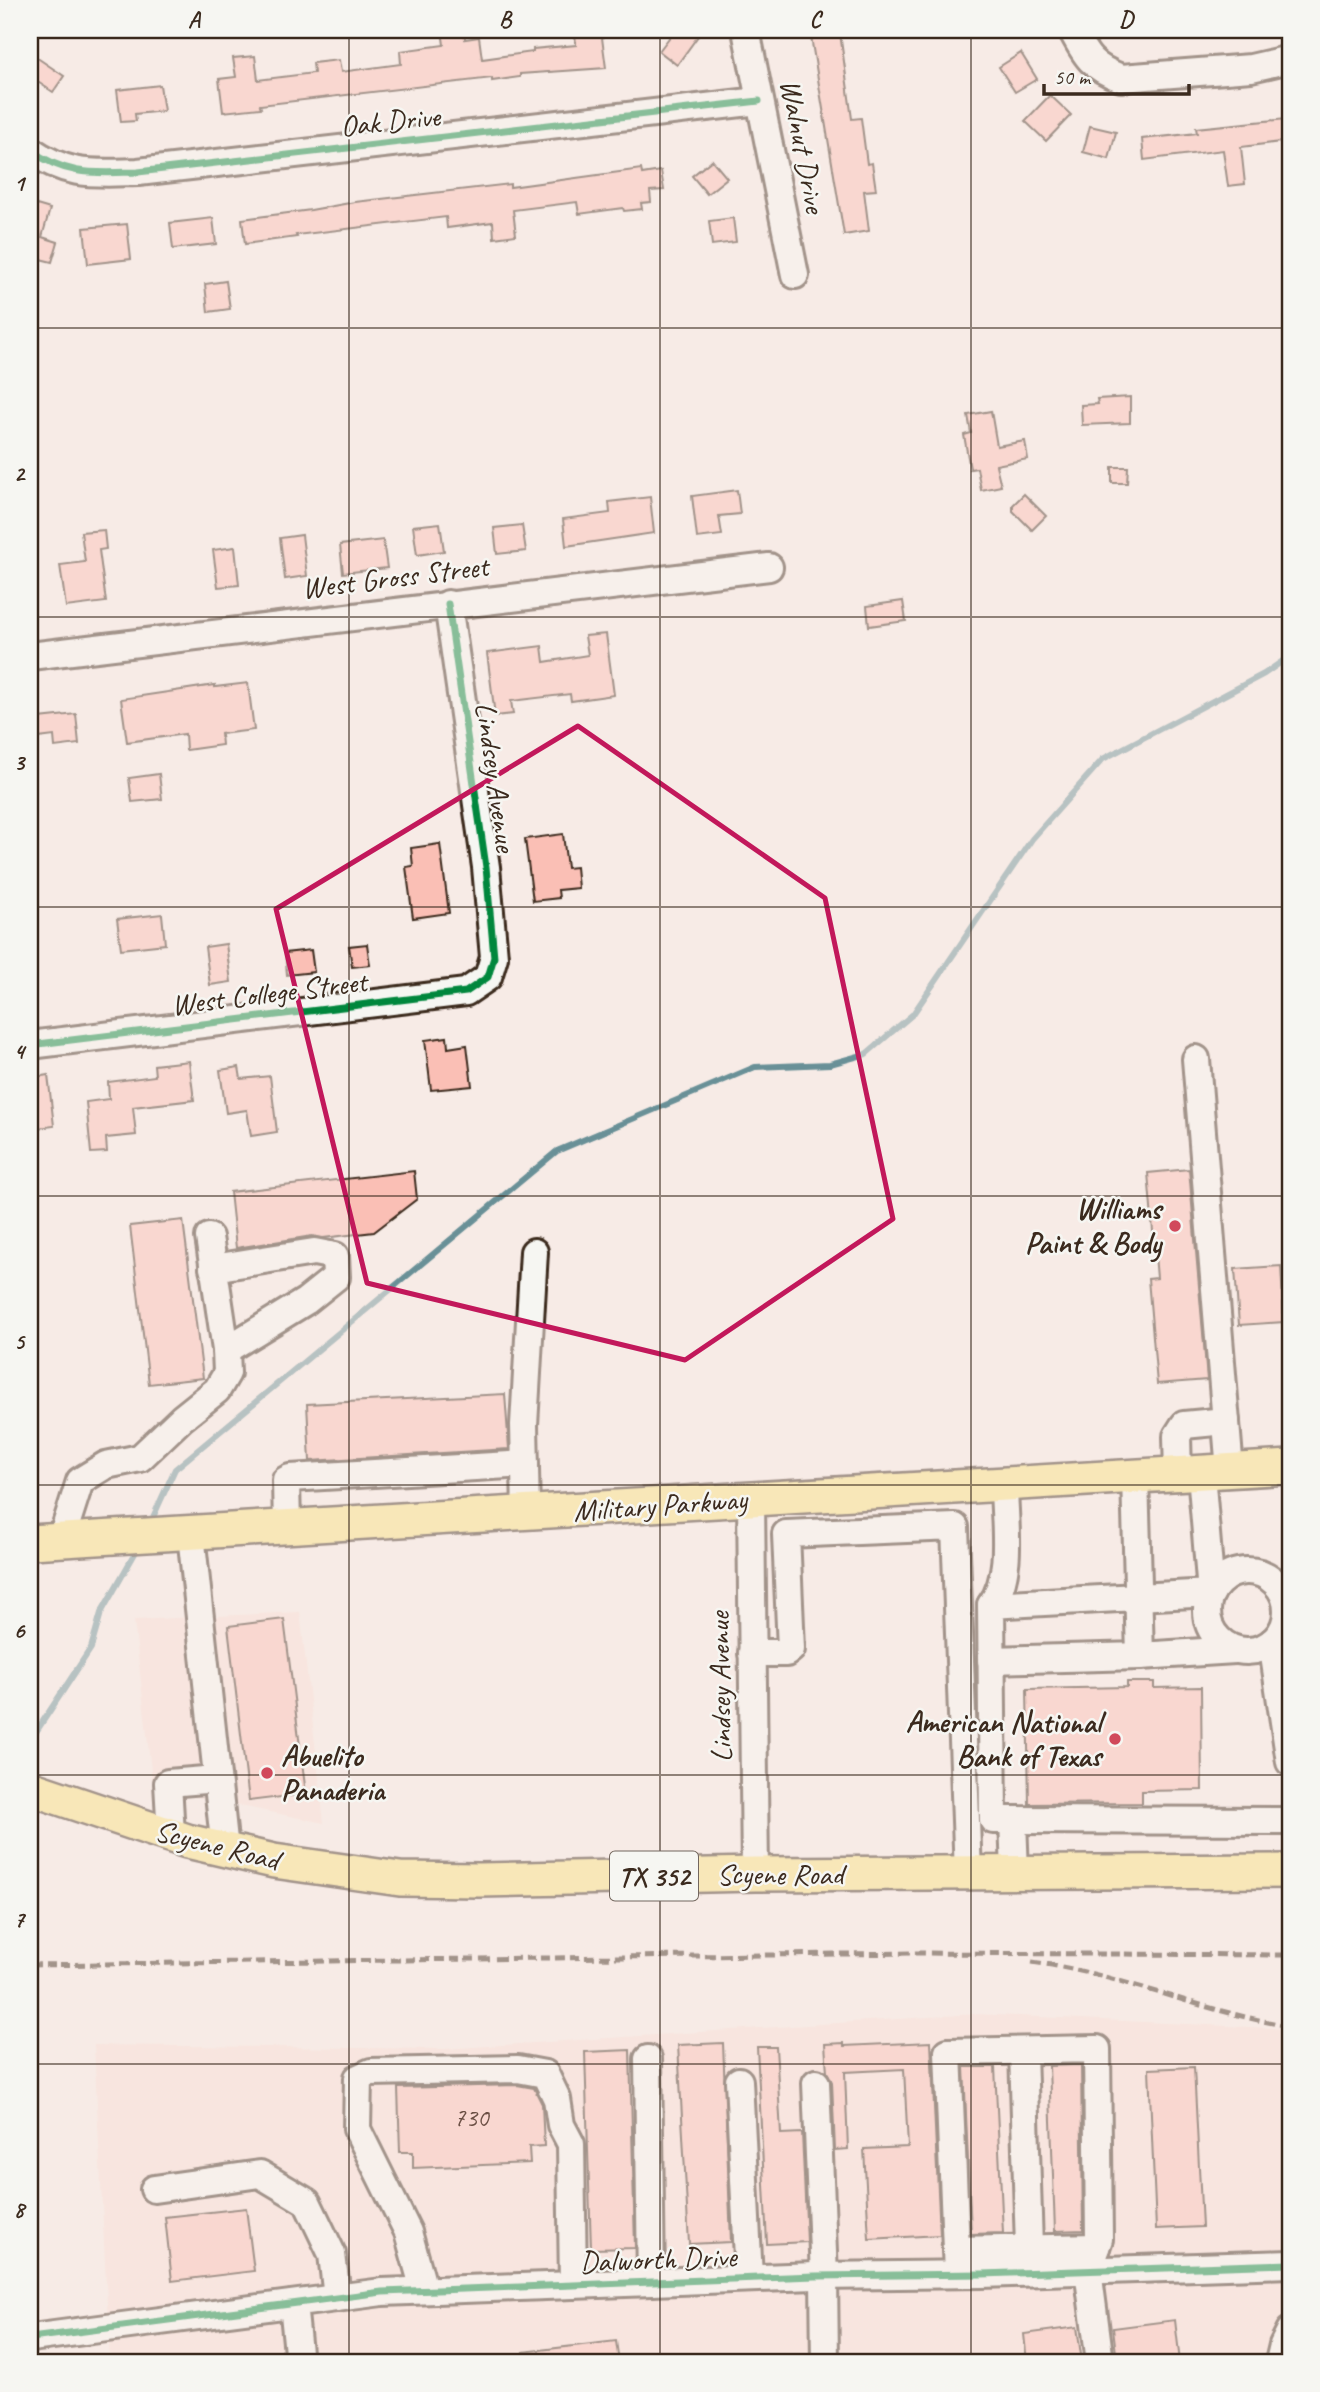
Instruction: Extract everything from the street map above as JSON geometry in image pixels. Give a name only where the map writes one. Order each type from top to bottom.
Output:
[{"type":"main road","name":"Military Parkway","points":[[45,1542],[1290,1467]]},
{"type":"main road","name":"Scyene Road","points":[[30,1788],[225,1850],[274,1861],[400,1879],[1290,1871]]},
{"type":"street","name":"Walnut Drive","points":[[746,30],[795,275]]},
{"type":"street","points":[[1072,30],[1090,61],[1121,78],[1251,68],[1290,58]]},
{"type":"street","name":"Oak Drive","points":[[30,150],[48,163],[81,173],[138,172],[760,101]]},
{"type":"street","name":"West Gross Street","points":[[30,656],[769,567]]},
{"type":"street","name":"Lindsey Avenue","points":[[448,604],[486,867],[494,957]]},
{"type":"street","name":"West College Street","points":[[30,1045],[466,992],[488,977],[494,957]]},
{"type":"street","points":[[1196,1059],[1226,1421],[1203,1472],[1211,1593]]},
{"type":"street","points":[[45,1542],[80,1481],[106,1465],[140,1458],[182,1418],[217,1390],[227,1373],[209,1237]]},
{"type":"street","points":[[213,1268],[314,1252],[335,1256],[336,1277],[306,1301],[226,1350]]},
{"type":"street","points":[[526,1513],[524,1425],[534,1252]]},
{"type":"street","points":[[1203,1472],[1177,1436],[1184,1424],[1226,1421]]},
{"type":"street","points":[[287,1528],[286,1480],[290,1478],[525,1464]]},
{"type":"street","points":[[1135,1476],[1140,1656]]},
{"type":"street","points":[[1004,1485],[1005,1565],[999,1593],[990,1605],[993,1820],[1290,1821]]},
{"type":"street","name":"Lindsey Avenue","points":[[751,1499],[755,1874]]},
{"type":"street","points":[[752,1653],[786,1653],[791,1649],[785,1537],[790,1533],[954,1527],[968,1874]]},
{"type":"street","points":[[180,1534],[225,1850]]},
{"type":"street","points":[[991,1660],[1140,1656],[1249,1651],[1261,1648],[1281,1633],[1287,1610],[1286,1598],[1270,1578],[1258,1572],[1244,1570],[1230,1574],[1219,1582],[1211,1593],[1207,1606],[1213,1633],[1235,1650]]},
{"type":"street","points":[[751,1583],[787,1584]]},
{"type":"street","points":[[990,1605],[1211,1593]]},
{"type":"street","points":[[1272,1642],[1290,1762]]},
{"type":"street","points":[[171,1835],[168,1783],[217,1779]]},
{"type":"street","points":[[1013,1820],[1015,1873]]},
{"type":"street","points":[[1092,2259],[1029,2248],[956,2262],[948,2052],[1097,2049],[1099,2239],[1092,2259],[1100,2362]]},
{"type":"street","points":[[1023,2050],[1029,2248]]},
{"type":"street","points":[[648,2059],[651,2282]]},
{"type":"street","points":[[424,2290],[408,2232],[357,2129],[358,2078],[371,2072],[518,2069],[545,2074],[557,2099],[561,2125],[571,2144],[573,2285]]},
{"type":"street","points":[[739,2081],[749,2278]]},
{"type":"street","points":[[816,2083],[825,2362]]},
{"type":"street","points":[[154,2189],[260,2174],[307,2202],[332,2253],[337,2298]]},
{"type":"street","name":"Dalworth Drive","points":[[30,2337],[382,2292],[824,2276],[956,2262],[1092,2259],[1290,2263]]},
{"type":"street","points":[[293,2304],[299,2362]]},
{"type":"street","points":[[1279,2362],[1290,2331]]},
{"type":"street","points":[[30,2337],[36,2362]]},
{"type":"highlighted area","points":[[578,726],[825,898],[893,1219],[685,1360],[367,1283],[276,909]]},
{"type":"shaded area","points":[[300,1612],[324,1823],[153,1788],[134,1620]]},
{"type":"shaded area","points":[[974,2014],[1290,2029],[1290,2362],[110,2362],[94,2045],[444,2049]]},
{"type":"building","points":[[442,30],[464,30],[465,39],[479,37],[482,59],[533,52],[533,49],[576,45],[575,33],[601,30],[606,68],[520,74],[520,77],[492,81],[492,78],[260,105],[261,108],[223,112],[219,79],[236,77],[233,58],[255,56],[258,80],[314,73],[313,63],[339,60],[341,72],[401,64],[400,51],[444,45]]},
{"type":"building","points":[[675,30],[689,30],[698,36],[677,65],[659,51]]},
{"type":"building","points":[[840,33],[852,119],[861,118],[867,164],[872,163],[876,190],[864,191],[869,231],[844,235],[811,37]]},
{"type":"building","points":[[30,53],[64,76],[53,92],[30,77]]},
{"type":"building","points":[[1021,53],[1037,79],[1015,92],[999,67]]},
{"type":"building","points":[[160,85],[164,111],[135,114],[136,121],[121,122],[117,90]]},
{"type":"building","points":[[1050,95],[1071,115],[1046,141],[1025,121]]},
{"type":"building","points":[[1286,119],[1289,141],[1241,147],[1245,184],[1228,186],[1223,150],[1144,160],[1142,139],[1197,133],[1196,128]]},
{"type":"building","points":[[1090,126],[1116,132],[1109,159],[1083,152]]},
{"type":"building","points":[[712,160],[727,178],[707,194],[692,176]]},
{"type":"building","points":[[641,169],[642,174],[661,171],[664,190],[650,191],[651,202],[641,203],[642,209],[624,211],[623,208],[579,214],[577,202],[513,210],[516,235],[494,238],[493,222],[447,228],[446,217],[296,235],[297,237],[245,244],[242,219],[355,202],[510,184],[510,187]]},
{"type":"building","points":[[30,203],[50,209],[42,237],[58,242],[52,262],[36,258],[34,265],[30,264]]},
{"type":"building","points":[[213,218],[216,244],[173,249],[170,223]]},
{"type":"building","points":[[733,218],[736,242],[712,245],[709,221]]},
{"type":"building","points":[[127,224],[131,259],[88,264],[84,228]]},
{"type":"building","points":[[226,281],[230,309],[208,312],[205,284]]},
{"type":"building","points":[[1130,397],[1130,423],[1082,425],[1081,405],[1098,404],[1097,399]]},
{"type":"building","points":[[991,411],[997,446],[1025,441],[1028,459],[996,465],[1001,486],[981,490],[977,468],[970,469],[964,435],[971,433],[968,415]]},
{"type":"building","points":[[1112,467],[1128,467],[1127,483],[1112,483]]},
{"type":"building","points":[[737,490],[740,514],[719,516],[722,535],[697,538],[692,496]]},
{"type":"building","points":[[1024,494],[1046,516],[1032,530],[1013,511],[1013,505]]},
{"type":"building","points":[[650,497],[654,533],[566,546],[563,519],[610,513],[609,502]]},
{"type":"building","points":[[440,523],[444,551],[417,555],[413,526]]},
{"type":"building","points":[[522,525],[526,551],[497,554],[494,528]]},
{"type":"building","points":[[104,530],[106,549],[99,550],[106,602],[66,607],[60,565],[85,562],[81,532]]},
{"type":"building","points":[[302,535],[307,576],[285,579],[280,538]]},
{"type":"building","points":[[383,540],[387,568],[343,573],[340,545]]},
{"type":"building","points":[[235,547],[239,585],[218,587],[213,550]]},
{"type":"building","points":[[903,601],[906,621],[869,626],[867,606]]},
{"type":"building","points":[[606,634],[614,695],[571,701],[570,694],[511,701],[513,714],[495,716],[487,653],[542,646],[544,662],[588,655],[585,636]]},
{"type":"building","points":[[248,683],[254,730],[221,734],[222,745],[186,750],[185,734],[127,742],[121,699],[215,685]]},
{"type":"building","points":[[76,714],[79,744],[55,747],[54,736],[30,739],[30,719]]},
{"type":"building","points":[[159,774],[162,799],[132,802],[129,778]]},
{"type":"building","points":[[563,834],[567,868],[576,867],[578,888],[558,890],[559,898],[533,901],[525,839]]},
{"type":"building","points":[[440,844],[449,913],[413,918],[406,867],[413,866],[411,848]]},
{"type":"building","points":[[162,914],[165,944],[121,949],[117,919]]},
{"type":"building","points":[[226,944],[231,982],[210,985],[205,947]]},
{"type":"building","points":[[367,944],[370,965],[352,967],[349,946]]},
{"type":"building","points":[[311,950],[314,972],[287,975],[285,953]]},
{"type":"building","points":[[447,1037],[448,1048],[467,1045],[472,1086],[431,1090],[425,1040]]},
{"type":"building","points":[[189,1061],[194,1100],[133,1107],[136,1135],[106,1138],[107,1152],[91,1153],[86,1102],[109,1099],[108,1082],[155,1076],[154,1065]]},
{"type":"building","points":[[239,1067],[241,1079],[270,1076],[277,1132],[251,1136],[247,1110],[226,1113],[220,1070]]},
{"type":"building","points":[[48,1075],[54,1126],[30,1129],[30,1078]]},
{"type":"building","name":"Williams Paint & Body","points":[[1189,1169],[1207,1380],[1157,1384],[1148,1279],[1157,1278],[1148,1173]]},
{"type":"building","points":[[414,1171],[417,1199],[374,1232],[323,1238],[312,1236],[236,1248],[230,1192]]},
{"type":"building","points":[[183,1220],[203,1378],[149,1384],[130,1226]]},
{"type":"building","points":[[1281,1266],[1284,1322],[1239,1325],[1235,1269]]},
{"type":"building","points":[[505,1394],[509,1449],[310,1461],[307,1404]]},
{"type":"building","points":[[284,1619],[306,1794],[249,1801],[228,1626]]},
{"type":"building","name":"American National Bank of Texas","points":[[1127,1682],[1154,1682],[1154,1688],[1201,1687],[1202,1790],[1142,1791],[1142,1803],[1029,1804],[1027,1689],[1127,1687]]},
{"type":"building","points":[[931,2042],[940,2235],[869,2239],[864,2149],[908,2147],[904,2069],[845,2072],[848,2149],[835,2150],[832,2082],[827,2072],[825,2044],[844,2043],[844,2046]]},
{"type":"building","points":[[723,2043],[731,2242],[689,2244],[678,2045]]},
{"type":"building","points":[[757,2047],[776,2047],[781,2134],[802,2133],[807,2242],[767,2244]]},
{"type":"building","points":[[630,2050],[635,2248],[591,2249],[585,2052]]},
{"type":"building","points":[[1081,2065],[1083,2230],[1055,2231],[1049,2066]]},
{"type":"building","points":[[964,2067],[995,2067],[1003,2233],[971,2234]]},
{"type":"building","points":[[1194,2067],[1202,2227],[1156,2229],[1149,2069]]},
{"type":"building","points":[[517,2085],[534,2088],[542,2104],[544,2146],[529,2147],[530,2163],[413,2168],[413,2152],[400,2152],[398,2088]]},
{"type":"building","points":[[246,2208],[254,2271],[172,2281],[165,2217]]},
{"type":"building","points":[[1175,2320],[1180,2362],[1117,2362],[1113,2328]]},
{"type":"building","points":[[1077,2327],[1082,2362],[1027,2362],[1024,2334]]},
{"type":"building","points":[[616,2341],[619,2362],[524,2362],[523,2352]]},
{"type":"waterway","points":[[149,1526],[175,1469],[557,1151],[755,1067],[830,1064],[866,1054],[913,1014],[1032,839],[1103,759],[1264,674],[1290,656]]},
{"type":"waterway","points":[[30,1741],[91,1648],[101,1613],[138,1548]]},
{"type":"railway","points":[[30,1965],[916,1953],[1290,1955]]},
{"type":"railway","points":[[1032,1962],[1097,1975],[1225,2012],[1290,2026]]},
{"type":"cycle path","points":[[30,150],[57,165],[82,172],[138,172],[759,101]]},
{"type":"cycle path","points":[[30,1045],[466,992],[488,977],[494,957],[486,867],[448,604]]},
{"type":"cycle path","points":[[30,2335],[31,2338],[382,2292],[815,2276],[982,2274],[1290,2264]]},
{"type":"place","name":"Williams Paint & Body","points":[[1175,1226]]},
{"type":"place","name":"American National Bank of Texas","points":[[1115,1739]]},
{"type":"place","name":"Abuelito Panaderia","points":[[267,1773]]}]
